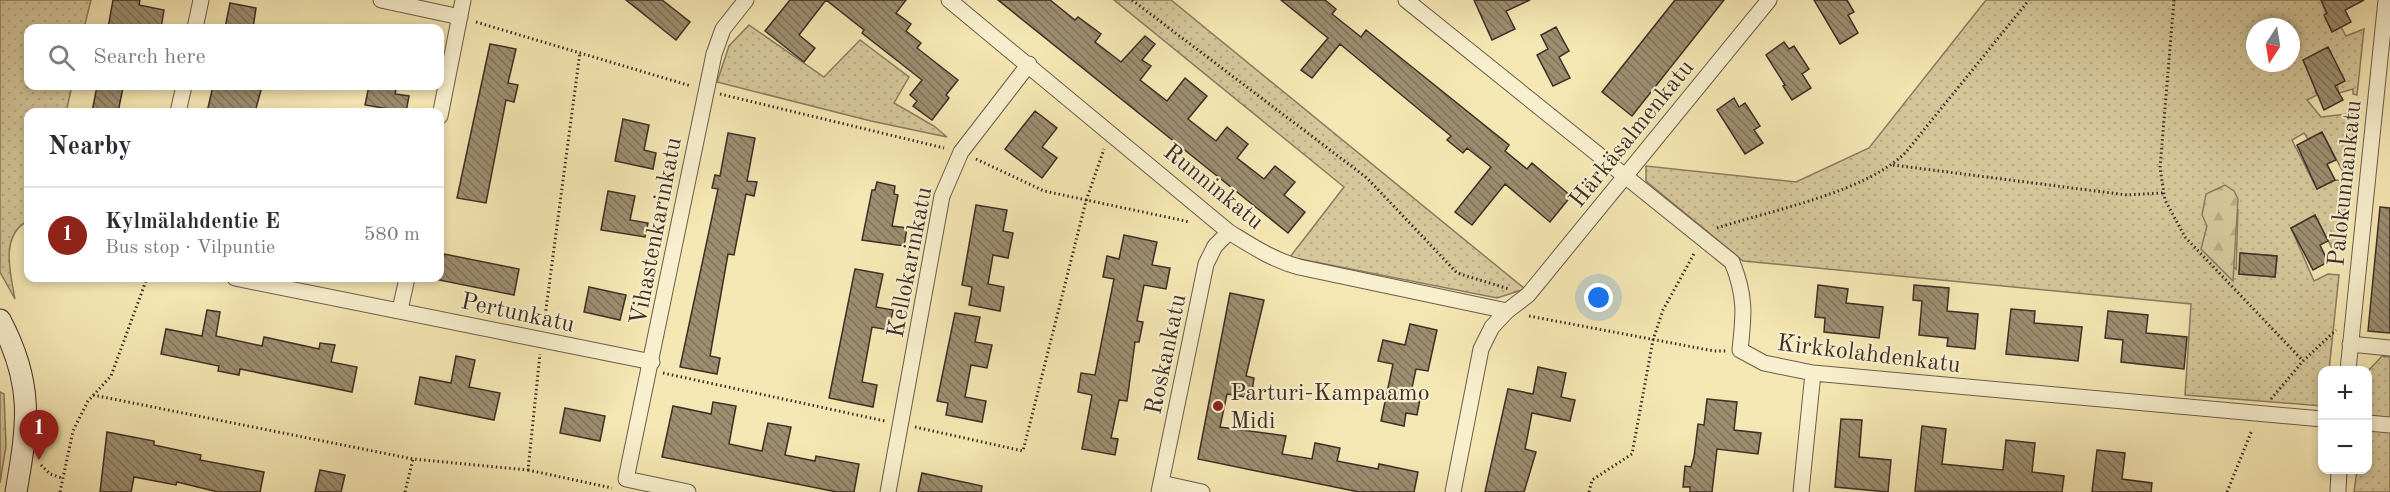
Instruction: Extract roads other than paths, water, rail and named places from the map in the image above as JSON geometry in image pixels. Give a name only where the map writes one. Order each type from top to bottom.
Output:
[{"type":"street","points":[[196,24],[201,0]]},
{"type":"street","points":[[381,0],[460,17]]},
{"type":"street","points":[[442,108],[463,0]]},
{"type":"street","name":"Vihastenkarinkatu","points":[[688,492],[620,484],[652,362],[705,91],[723,29],[746,0]]},
{"type":"street","name":"Runninkatu","points":[[949,0],[1110,130],[1229,232],[1259,250],[1290,264],[1507,312]]},
{"type":"street","points":[[1406,0],[1624,178]]},
{"type":"street","name":"Härkäsalmenkatu","points":[[1507,312],[1528,295],[1769,0]]},
{"type":"street","name":"Palokunnankatu","points":[[2348,366],[2386,0]]},
{"type":"street","name":"Kellokarinkatu","points":[[888,492],[942,196],[961,152],[1029,64]]},
{"type":"street","points":[[179,108],[183,90]]},
{"type":"street","name":"Kirkkolahdenkatu","points":[[1624,178],[1732,262],[1740,281],[1745,307],[1740,350],[1764,363],[1813,374],[2318,419]]},
{"type":"street","name":"Roskankatu","points":[[1160,488],[1206,264],[1215,246],[1229,232]]},
{"type":"street","name":"Pertunkatu","points":[[256,282],[652,362]]},
{"type":"street","points":[[400,310],[406,282]]},
{"type":"street","points":[[1453,492],[1481,349],[1492,327],[1507,312]]},
{"type":"street","points":[[0,320],[21,369],[27,407],[16,492]]},
{"type":"street","points":[[2350,344],[2390,348]]},
{"type":"street","points":[[1801,492],[1813,374]]},
{"type":"street","points":[[2372,423],[2390,425]]},
{"type":"street","points":[[2338,492],[2339,474]]},
{"type":"street","points":[[1160,488],[1202,492]]},
{"type":"place","name":"Parturi-Kampaamo Midi","points":[[1218,406]]},
{"type":"place","name":"Kylmälahdentie E","points":[[39,460]]}]
